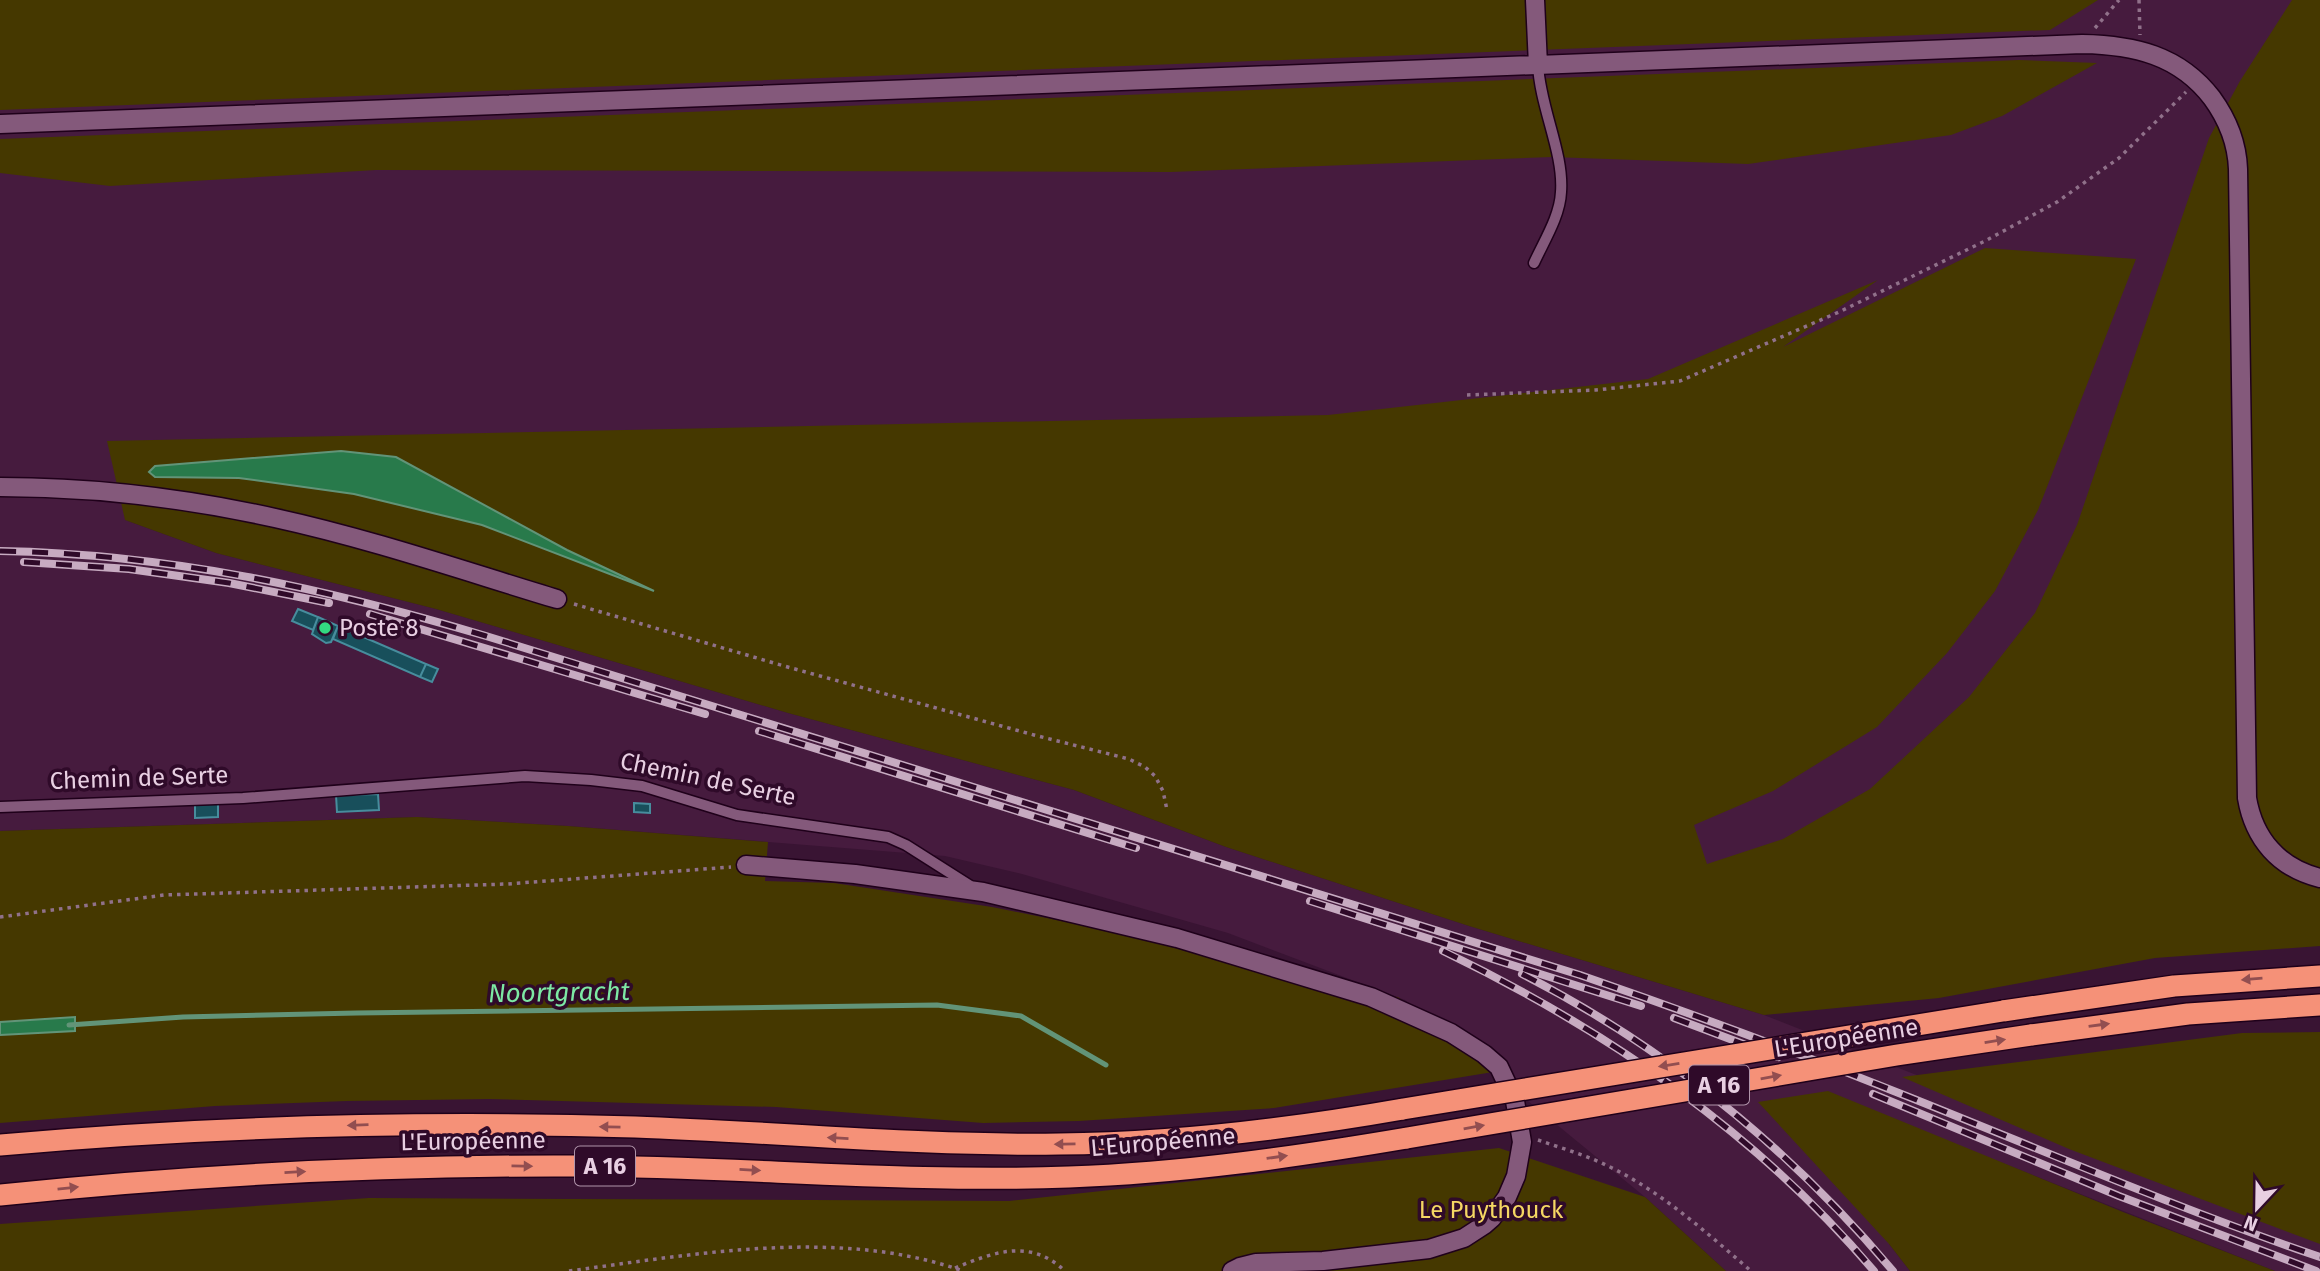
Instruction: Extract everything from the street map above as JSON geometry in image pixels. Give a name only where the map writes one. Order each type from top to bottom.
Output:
[{"type":"highway","name":"L'Européenne","points":[[0,1145],[181,1131],[409,1124],[635,1127],[905,1141],[1074,1144],[1243,1133],[1297,1127],[2003,1011],[2174,986],[2320,976]]},
{"type":"highway","name":"L'Européenne","points":[[0,1195],[105,1184],[240,1175],[468,1166],[689,1168],[906,1177],[1070,1177],[1232,1163],[1406,1138],[2031,1035],[2188,1014],[2320,1005]]},
{"type":"street","points":[[1535,0],[1538,65]]},
{"type":"street","points":[[0,124],[2082,44],[2141,51],[2174,63],[2196,80],[2225,117],[2238,158],[2247,798],[2252,822],[2272,851],[2298,871],[2320,878]]},
{"type":"street","points":[[0,487],[114,491],[252,513],[335,533],[557,599]]},
{"type":"street","points":[[746,865],[855,874],[983,891]]},
{"type":"street","name":"Chemin de Serte","points":[[983,891],[1177,938],[1357,992],[1418,1017],[1464,1041],[1492,1060],[1504,1076],[1515,1101],[1522,1135]]},
{"type":"street","points":[[1232,1271],[1256,1263],[1322,1261],[1408,1252],[1440,1247],[1465,1238],[1492,1218],[1507,1197],[1519,1163],[1522,1135]]},
{"type":"lane","points":[[1534,262],[1554,219],[1561,192],[1560,169],[1540,90],[1538,65]]},
{"type":"lane","name":"Chemin de Serte","points":[[0,807],[243,798],[525,776],[592,780],[642,786],[737,815],[878,834],[906,845],[956,878],[983,891]]},
{"type":"path","points":[[2082,44],[2119,0]]},
{"type":"path","points":[[2139,0],[2141,51]]},
{"type":"path","points":[[1467,395],[1596,390],[1680,381],[1690,377],[1839,312],[2057,202],[2119,158],[2196,80]]},
{"type":"path","points":[[557,599],[797,670],[1129,759],[1155,776],[1163,791],[1167,810]]},
{"type":"path","points":[[0,917],[164,895],[507,884],[746,865]]},
{"type":"path","points":[[1522,1135],[1597,1160],[1639,1182],[1751,1271]]},
{"type":"path","points":[[569,1271],[726,1250],[809,1248],[894,1252],[963,1271]]},
{"type":"path","points":[[955,1268],[983,1256],[1016,1250],[1051,1258],[1065,1271]]},
{"type":"shaded area","points":[[0,0],[2320,0],[2320,903],[1533,917],[125,520],[216,553],[436,609],[788,713],[1074,790],[1226,847],[1469,926],[1764,1015],[2320,1231],[2320,1271],[2275,1271],[1990,1158],[1889,1244],[1910,1271],[1726,1271],[1645,1197],[1405,1000],[1228,933],[1022,874],[945,856],[568,826],[417,817],[0,831]]},
{"type":"shaded area","points":[[341,451],[396,457],[567,550],[654,591],[482,525],[354,494],[239,478],[155,477],[149,472],[155,466]]},
{"type":"shaded area","points":[[75,1017],[75,1031],[0,1035],[0,1022]]},
{"type":"green space","points":[[0,0],[2098,0],[2050,30],[0,110]]},
{"type":"green space","points":[[2292,0],[2320,0],[2320,946],[2155,958],[1939,998],[1764,1015],[1469,926],[1226,847],[1074,790],[788,713],[436,609],[216,553],[125,520],[107,441],[1328,415],[1648,379],[1878,280],[1783,347],[1985,248],[2136,259],[2038,510],[1995,591],[1947,653],[1877,727],[1773,791],[1694,825],[1707,864],[1783,839],[1870,789],[1969,697],[2035,613],[2077,525],[2209,138],[2240,81]]},
{"type":"green space","points":[[2019,60],[2097,63],[2002,116],[1951,135],[1748,164],[1552,157],[1171,172],[376,170],[110,186],[0,173],[0,139]]},
{"type":"green space","points":[[417,817],[768,842],[765,881],[834,883],[992,907],[1126,934],[1316,988],[1398,997],[1493,1072],[1274,1108],[1079,1121],[983,1123],[776,1107],[489,1099],[215,1106],[0,1123],[0,1035],[75,1031],[74,1017],[0,1022],[0,831]]},
{"type":"green space","points":[[2320,1032],[2320,1244],[2069,1149],[1902,1077],[2242,1033]]},
{"type":"green space","points":[[1828,1091],[2275,1271],[1910,1271],[1889,1244],[1758,1102]]},
{"type":"green space","name":"Le Puythouck","points":[[1499,1148],[1645,1197],[1726,1271],[0,1271],[0,1224],[369,1198],[1009,1201]]},
{"type":"building","points":[[298,609],[318,617],[313,630],[292,621]]},
{"type":"building","name":"Poste 8","points":[[318,617],[338,626],[331,642],[326,643],[312,634]]},
{"type":"building","points":[[338,626],[426,664],[420,677],[333,639]]},
{"type":"building","points":[[426,664],[438,669],[432,682],[420,677]]},
{"type":"building","points":[[378,794],[379,810],[337,812],[336,795]]},
{"type":"building","points":[[195,802],[218,802],[218,817],[195,818]]},
{"type":"building","points":[[634,803],[650,804],[650,813],[634,812]]},
{"type":"waterway","name":"Noortgracht","points":[[69,1025],[183,1017],[937,1005],[1021,1016],[1106,1065]]},
{"type":"railway","points":[[0,551],[125,559],[246,577],[366,603],[486,636],[1580,975],[1790,1051],[2166,1201],[2320,1257]]},
{"type":"railway","points":[[24,562],[129,569],[229,583],[329,603]]},
{"type":"railway","points":[[370,614],[705,714]]},
{"type":"railway","points":[[759,731],[1136,848]]},
{"type":"railway","points":[[1310,901],[1641,1006]]},
{"type":"railway","points":[[1443,951],[1562,1015],[1620,1050],[1675,1089],[1729,1130],[1780,1174],[1829,1221],[1874,1271]]},
{"type":"railway","points":[[1522,974],[1626,1034],[1722,1104],[1768,1142],[1811,1183],[1893,1271]]},
{"type":"railway","points":[[1674,1018],[1778,1057]]},
{"type":"railway","points":[[1873,1094],[2119,1196],[2316,1271]]},
{"type":"place","name":"Poste 8","points":[[325,628]]}]
